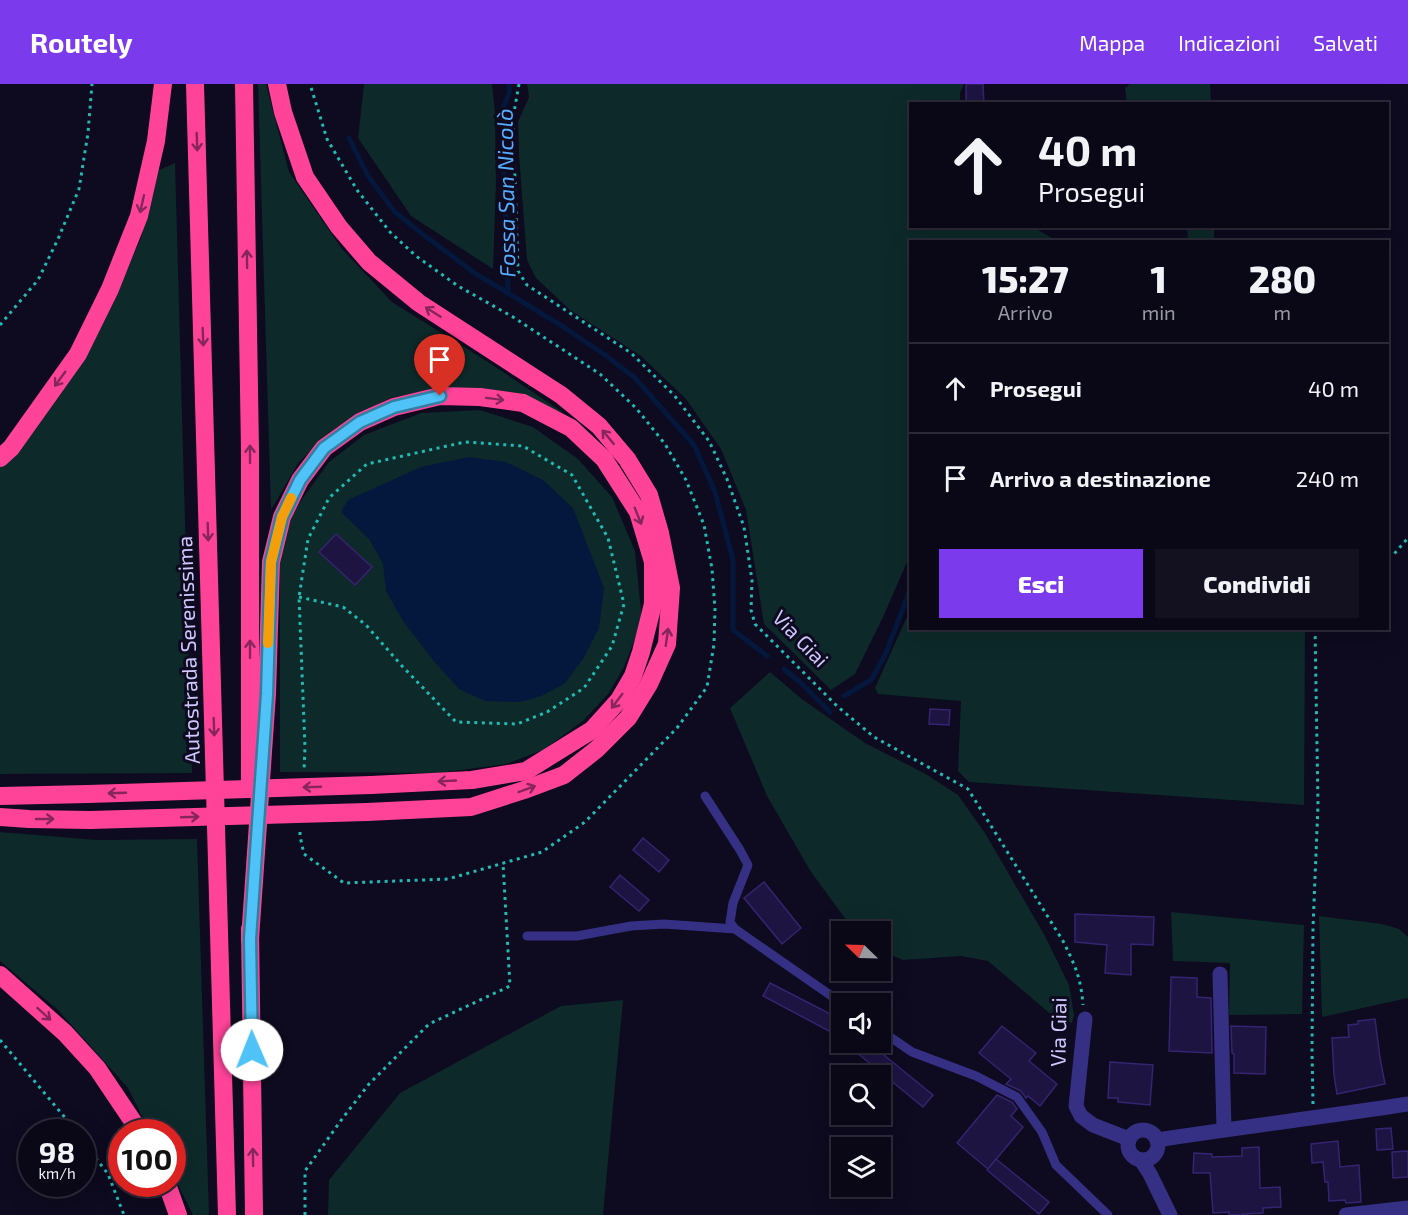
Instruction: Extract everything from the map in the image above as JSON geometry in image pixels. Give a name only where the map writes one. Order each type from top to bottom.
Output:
[{"type":"highway","points":[[0,458],[11,448],[78,354],[110,289],[139,216],[156,141],[163,84]]},
{"type":"highway","name":"Autostrada Serenissima","points":[[195,84],[227,1215]]},
{"type":"highway","points":[[244,84],[250,450],[250,939],[254,1215]]},
{"type":"highway","points":[[0,817],[90,820],[471,807],[564,775],[597,749],[628,718],[649,684],[667,644],[671,588],[660,533],[649,495],[627,459],[599,426],[561,395],[419,303],[369,262],[339,227],[305,177],[282,112],[277,84]]},
{"type":"highway","points":[[0,796],[88,794],[371,785],[472,780],[526,771],[592,730],[619,700],[633,676],[653,604],[653,562],[638,512],[604,459],[571,428],[523,403],[480,397],[440,396],[394,407],[360,422],[324,448],[300,480],[282,517],[271,562],[267,694],[250,939]]},
{"type":"highway","points":[[0,975],[65,1033],[97,1068],[131,1119]]},
{"type":"highway","points":[[172,1197],[178,1215]]},
{"type":"street","points":[[1220,974],[1224,1129]]},
{"type":"street","name":"Via Giai","points":[[1085,1019],[1076,1106],[1081,1116],[1093,1125],[1129,1140]]},
{"type":"street","points":[[1157,1140],[1408,1104]]},
{"type":"street","points":[[1146,1130],[1151,1132],[1157,1140],[1155,1154],[1147,1160],[1137,1159],[1128,1149],[1129,1140],[1136,1132],[1146,1130]]},
{"type":"street","points":[[1141,1160],[1170,1215]]},
{"type":"street","points":[[1346,1215],[1408,1208]]},
{"type":"lane","points":[[705,796],[748,865],[733,903],[730,922],[735,929],[831,996]]},
{"type":"lane","points":[[528,936],[577,936],[631,926],[664,924],[735,929]]},
{"type":"lane","points":[[891,1038],[912,1052],[976,1076],[1017,1097],[1042,1132],[1056,1165],[1108,1215]]},
{"type":"path","points":[[0,325],[38,280],[79,189],[88,133],[92,84]]},
{"type":"path","points":[[300,825],[304,854],[344,883],[448,879],[542,852],[585,822],[677,728],[707,687],[714,644],[715,609],[712,569],[704,525],[686,480],[665,444],[636,408],[600,374],[513,317],[458,286],[416,256],[390,232],[357,190],[327,139],[310,84]]},
{"type":"path","name":"Via Giai","points":[[519,84],[513,118],[518,272],[527,285],[631,353],[674,395],[709,441],[727,479],[744,527],[752,580],[751,610],[755,624],[837,706],[874,737],[968,789],[1076,965],[1082,990],[1085,1019]]},
{"type":"path","points":[[298,597],[342,608],[366,625],[456,722],[517,724],[547,712],[584,688],[612,646],[624,604],[608,538],[572,475],[522,446],[465,442],[367,464],[329,498],[308,539],[298,597],[306,747],[303,780]]},
{"type":"path","points":[[1389,556],[1408,538]]},
{"type":"path","points":[[1314,1119],[1313,927],[1318,806],[1315,630]]},
{"type":"path","points":[[305,1215],[305,1171],[369,1084],[429,1023],[510,986],[503,863]]},
{"type":"path","points":[[0,1040],[66,1119]]},
{"type":"path","points":[[96,1158],[108,1174],[124,1215]]},
{"type":"green space","points":[[258,84],[266,84],[289,172],[342,249],[392,302],[564,413],[502,392],[437,389],[390,398],[336,428],[299,462],[271,510]]},
{"type":"green space","points":[[364,84],[492,84],[495,113],[496,183],[493,269],[411,216],[358,138]]},
{"type":"green space","points":[[527,84],[964,84],[960,93],[960,102],[909,102],[909,228],[1035,228],[1053,240],[909,240],[909,557],[855,674],[831,690],[764,624],[746,510],[721,449],[686,399],[641,356],[570,310],[536,278],[527,260],[519,155],[518,122],[529,97]]},
{"type":"green space","points":[[1130,84],[1210,84],[1211,102],[1127,102],[1125,88]]},
{"type":"green space","points":[[175,163],[192,773],[0,774],[0,467],[13,455],[108,313],[141,238],[157,171]]},
{"type":"green space","points":[[1187,228],[1214,228],[1214,240],[1188,240]]},
{"type":"green space","points":[[480,410],[533,427],[578,459],[612,497],[635,551],[642,620],[624,667],[609,693],[583,721],[543,750],[506,764],[438,773],[280,772],[280,551],[295,509],[329,462],[364,435],[421,413]]},
{"type":"green space","points":[[909,612],[909,630],[1305,630],[1304,805],[969,782],[958,771],[961,701],[878,694],[875,688]]},
{"type":"green space","points":[[770,672],[803,700],[865,743],[924,773],[958,795],[985,833],[1045,936],[1069,985],[1074,1015],[1072,1023],[1054,1017],[988,961],[961,956],[903,960],[891,955],[891,921],[847,921],[811,872],[767,796],[730,708]]},
{"type":"green space","points":[[0,832],[97,840],[197,839],[209,1215],[193,1215],[184,1197],[186,1197],[186,1119],[144,1119],[128,1088],[58,1010],[0,961]]},
{"type":"green space","points":[[1171,912],[1304,925],[1302,1014],[1229,1015],[1230,963],[1173,961]]},
{"type":"green space","points":[[1319,916],[1382,924],[1399,929],[1408,937],[1408,998],[1322,1017]]},
{"type":"green space","points":[[623,1000],[603,1215],[328,1215],[329,1180],[400,1093],[561,1006]]},
{"type":"water","points":[[469,457],[506,462],[543,480],[573,508],[604,588],[599,628],[583,659],[564,684],[541,696],[520,702],[485,701],[459,689],[403,621],[386,591],[383,564],[370,540],[341,512],[348,500],[421,467]]},
{"type":"building","points":[[966,84],[983,84],[984,102],[966,102]]},
{"type":"building","points":[[336,534],[372,567],[355,585],[319,552]]},
{"type":"building","points":[[930,709],[950,710],[949,725],[929,724]]},
{"type":"building","points":[[643,838],[669,860],[659,872],[633,850]]},
{"type":"building","points":[[620,875],[649,900],[639,911],[610,887]]},
{"type":"building","points":[[764,882],[801,928],[782,944],[744,898]]},
{"type":"building","points":[[1075,914],[1154,917],[1153,945],[1131,944],[1131,975],[1105,973],[1107,945],[1075,942]]},
{"type":"building","points":[[1171,977],[1197,978],[1197,997],[1211,998],[1212,1053],[1169,1051]]},
{"type":"building","points":[[770,983],[831,1014],[831,1032],[763,996]]},
{"type":"building","points":[[1375,1019],[1385,1084],[1337,1094],[1332,1038],[1349,1037],[1348,1025]]},
{"type":"building","points":[[1002,1026],[1036,1053],[1029,1061],[1057,1084],[1040,1106],[1028,1096],[1026,1098],[1021,1091],[1006,1084],[1011,1079],[979,1053]]},
{"type":"building","points":[[1231,1026],[1266,1027],[1265,1074],[1234,1073]]},
{"type":"building","points":[[857,1053],[881,1053],[933,1095],[923,1107],[891,1081],[891,1065],[872,1065]]},
{"type":"building","points":[[1110,1062],[1153,1065],[1150,1105],[1118,1102],[1118,1098],[1108,1098]]},
{"type":"building","points":[[997,1095],[1012,1102],[1017,1109],[1011,1116],[1023,1127],[988,1169],[957,1143]]},
{"type":"building","points":[[1391,1128],[1393,1149],[1377,1150],[1376,1129]]},
{"type":"building","points":[[1338,1141],[1340,1167],[1359,1165],[1361,1202],[1329,1201],[1328,1182],[1325,1182],[1323,1162],[1312,1163],[1311,1144]]},
{"type":"building","points":[[1259,1147],[1260,1188],[1280,1187],[1281,1207],[1263,1208],[1263,1213],[1243,1215],[1229,1215],[1229,1212],[1213,1213],[1210,1173],[1193,1173],[1194,1153],[1212,1154],[1212,1157],[1242,1156],[1242,1148]]},
{"type":"building","points":[[1408,1151],[1408,1177],[1393,1178],[1392,1152]]},
{"type":"building","points":[[996,1159],[1049,1202],[1039,1214],[987,1170]]},
{"type":"waterway","name":"Fossa San Nicolò","points":[[509,84],[510,91],[502,111],[508,293],[562,326],[634,377],[694,445],[715,492],[733,560],[733,630],[767,656]]},
{"type":"waterway","points":[[349,138],[368,176],[395,212],[476,274],[508,293]]},
{"type":"waterway","name":"Fossa San Nicolò","points":[[844,696],[871,680],[886,653],[909,593]]},
{"type":"waterway","name":"Fossa San Nicolò","points":[[784,669],[830,712]]},
{"type":"slow traffic","points":[[268,643],[271,562],[282,517],[291,498]]},
{"type":"route","points":[[252,1050],[250,939],[267,694],[271,562],[282,517],[300,480],[324,448],[360,422],[394,407],[440,396]]}]
